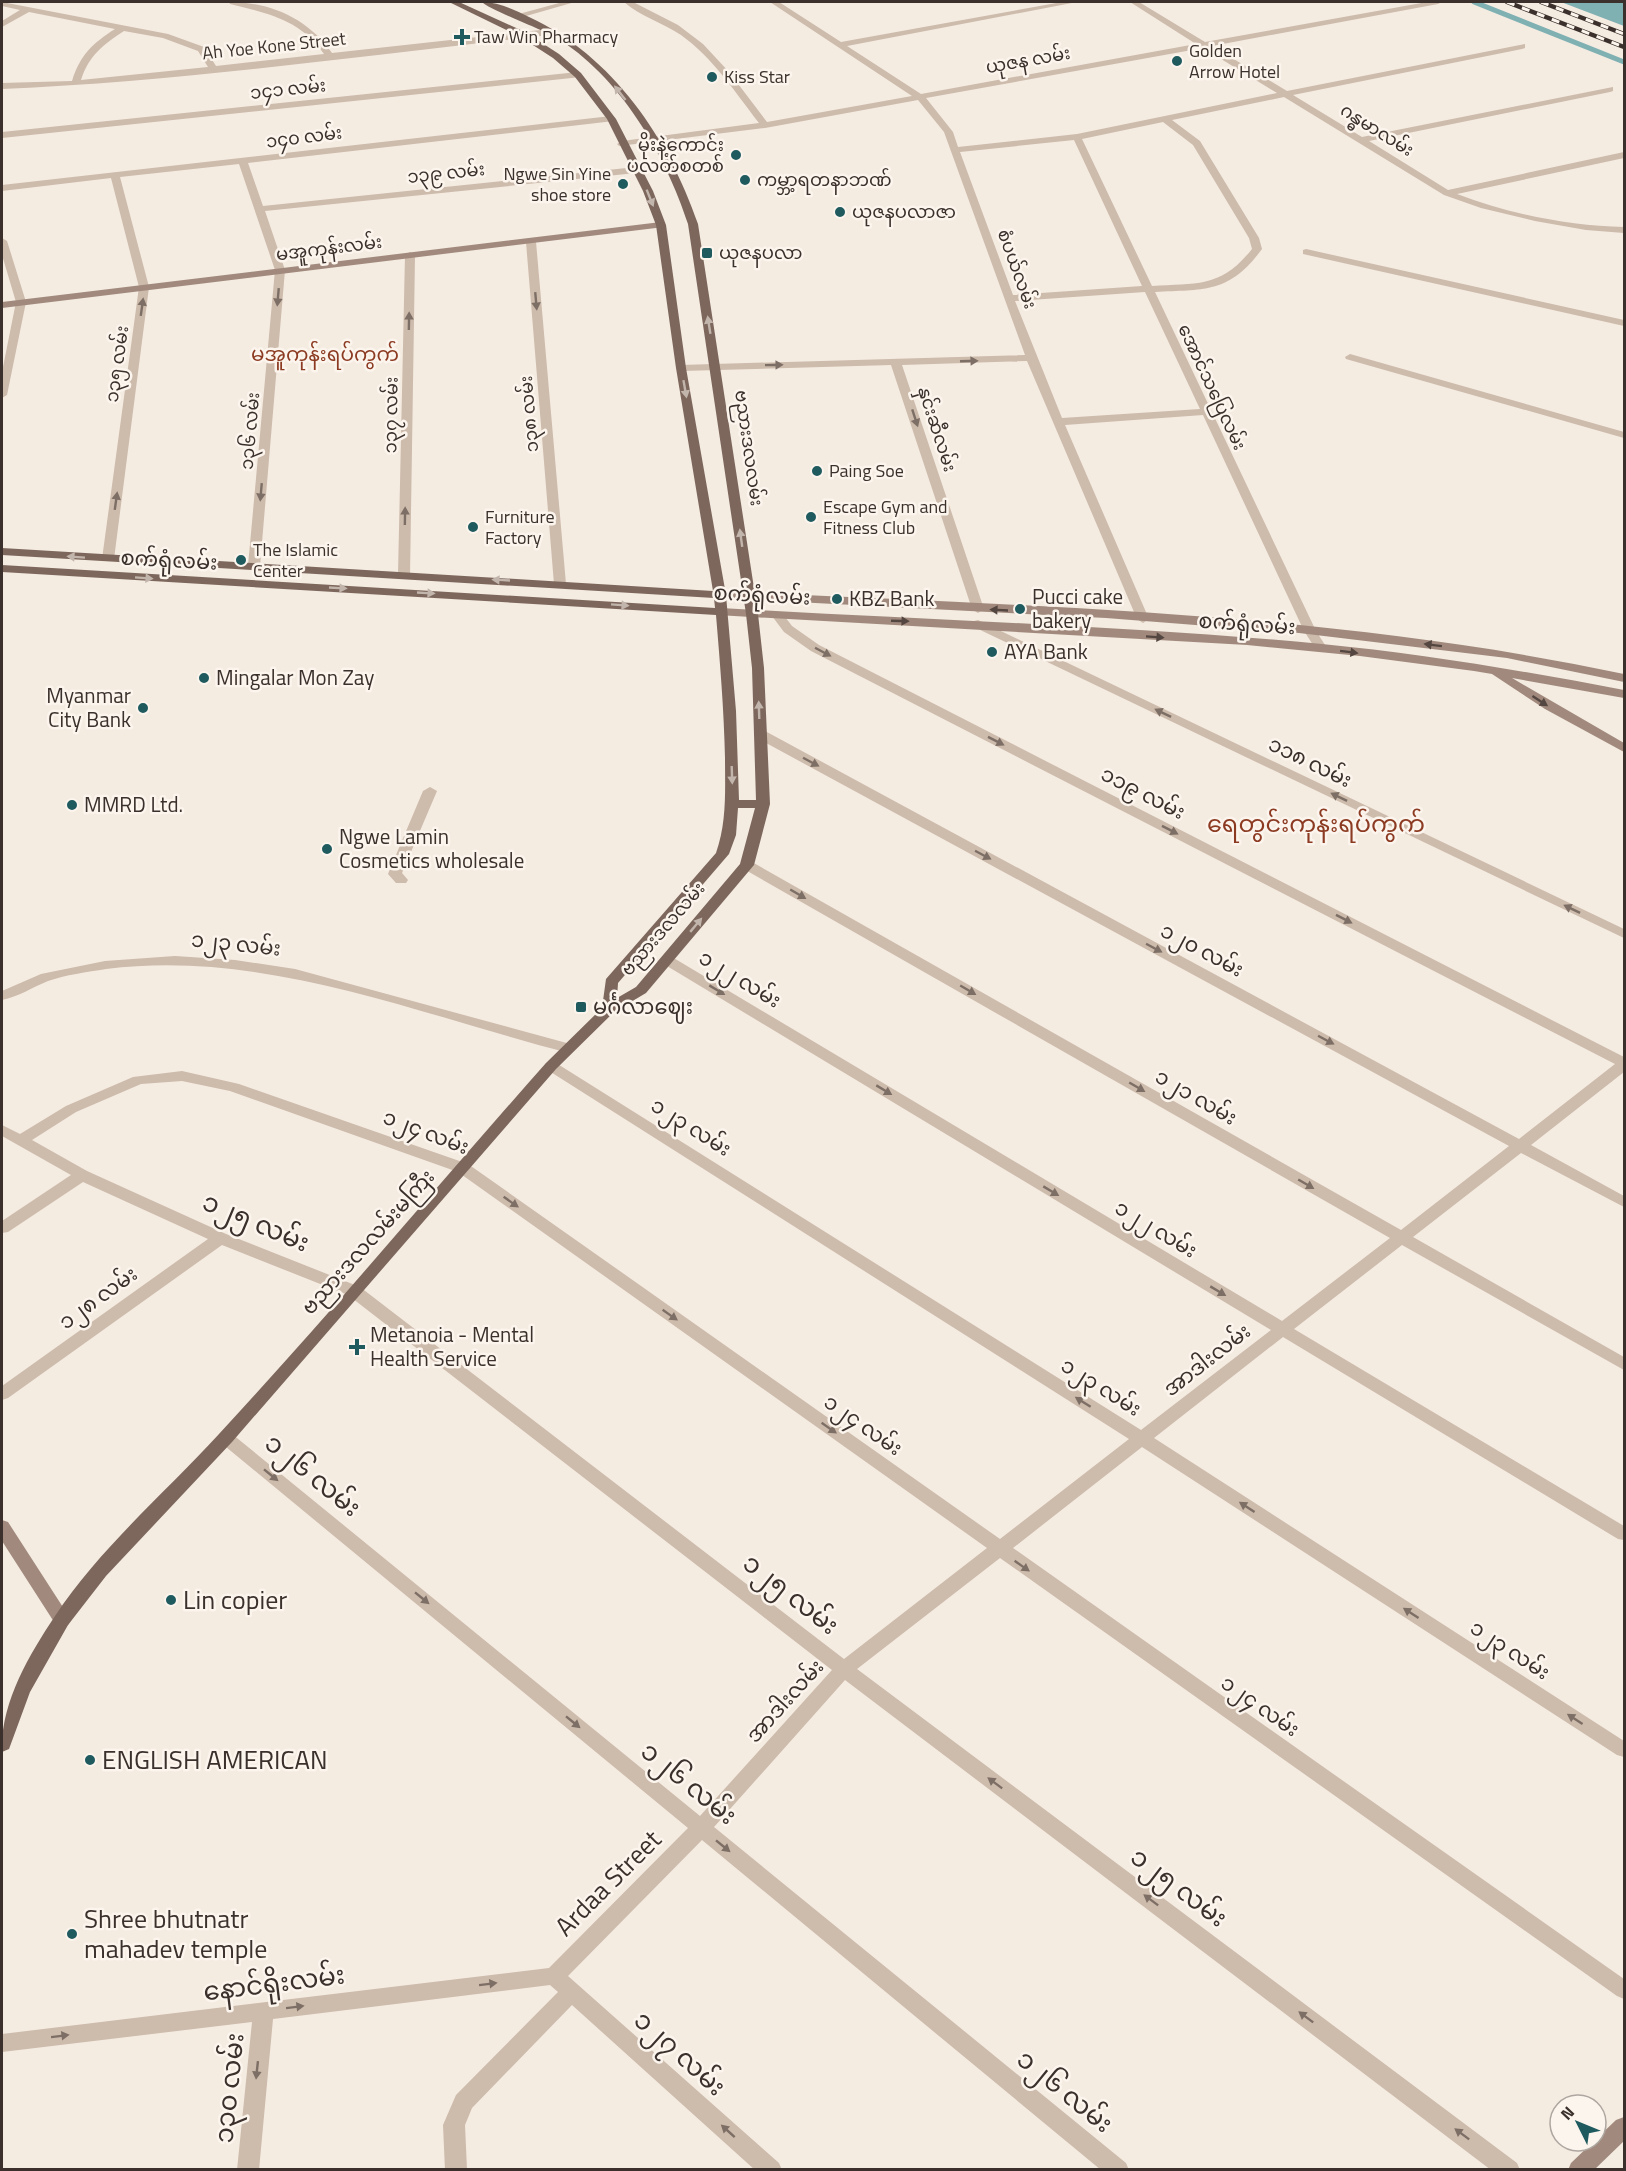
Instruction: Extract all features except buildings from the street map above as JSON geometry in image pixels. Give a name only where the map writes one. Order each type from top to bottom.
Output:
[{"type":"main road","name":"ဗညားဒလလမ်း","points":[[453,2],[522,34],[556,56],[578,75],[611,118],[661,225],[681,368],[720,595],[730,711],[732,804],[729,836],[722,854],[611,982],[609,1009]]},
{"type":"main road","name":"ဗညားဒလလမ်း","points":[[486,2],[519,15],[582,52],[608,77],[665,155],[677,179],[693,224],[752,614],[758,668],[763,804],[747,865],[641,990],[609,1009]]},
{"type":"main road","name":"မအူကုန်းလမ်း","points":[[2,305],[661,225]]},
{"type":"main road","name":"စက်ရုံလမ်း","points":[[2,552],[978,609],[1310,631],[1491,652],[1624,678]]},
{"type":"main road","name":"စက်ရုံလမ်း","points":[[2,569],[778,616],[978,624],[1322,648],[1491,669],[1624,694]]},
{"type":"main road","points":[[1491,652],[1491,669],[1549,706],[1624,748]]},
{"type":"main road","points":[[732,804],[763,804]]},
{"type":"main road","name":"ဗညားဒလလမ်းမကြီး","points":[[62,1620],[100,1571],[226,1438],[464,1168],[551,1065],[609,1009]]},
{"type":"main road","points":[[2,1527],[62,1620],[21,1691],[2,1744]]},
{"type":"main road","points":[[1580,2169],[1624,2127]]},
{"type":"street","points":[[233,2],[270,10],[300,22],[318,37],[330,56]]},
{"type":"street","points":[[519,15],[571,2]]},
{"type":"street","points":[[628,2],[668,23],[698,44],[719,64],[765,125]]},
{"type":"street","name":"စံပယ်လမ်း","points":[[775,2],[920,97],[943,123],[957,150],[1031,358],[1143,619]]},
{"type":"street","points":[[841,44],[1073,2]]},
{"type":"street","name":"ဂန္ဓမာလမ်း","points":[[1134,2],[1447,193],[1469,202],[1608,230],[1624,230]]},
{"type":"street","name":"ယုဇန လမ်း","points":[[622,144],[765,125],[1438,2]]},
{"type":"street","points":[[2,4],[165,36],[201,49],[214,69]]},
{"type":"street","points":[[2,24],[29,8]]},
{"type":"street","points":[[76,83],[83,59],[94,46],[124,27]]},
{"type":"street","name":"Ah Yoe Kone Street","points":[[2,86],[76,83],[550,32]]},
{"type":"street","points":[[957,150],[1077,137],[1522,46]]},
{"type":"street","name":"၁၄၁ လမ်း","points":[[2,135],[578,75]]},
{"type":"street","points":[[1361,140],[1610,89]]},
{"type":"street","name":"၁၄၀ လမ်း","points":[[2,188],[611,118]]},
{"type":"street","points":[[1009,298],[1213,285],[1242,268],[1257,249],[1254,238],[1197,143],[1164,119]]},
{"type":"street","name":"အောင်သပြေလမ်း","points":[[1077,137],[1310,631],[1322,648]]},
{"type":"street","points":[[1447,193],[1624,155]]},
{"type":"street","name":"၁၃၆ လမ်း","points":[[243,161],[280,270],[254,566]]},
{"type":"street","name":"၁၃၉ လမ်း","points":[[260,209],[636,170]]},
{"type":"street","name":"၁၃၅ လမ်း","points":[[108,559],[144,287],[115,176]]},
{"type":"street","points":[[2,241],[21,302],[2,395]]},
{"type":"street","name":"၁၃၈ လမ်း","points":[[531,242],[560,584]]},
{"type":"street","points":[[1306,252],[1624,322]]},
{"type":"street","name":"၁၃၇ လမ်း","points":[[404,575],[410,255]]},
{"type":"street","points":[[1350,357],[1624,435]]},
{"type":"street","points":[[681,368],[1031,358]]},
{"type":"street","name":"နှင်းဆီလမ်း","points":[[896,363],[978,609]]},
{"type":"street","points":[[1059,422],[1206,412]]},
{"type":"street","name":"၁၁၉ လမ်း","points":[[778,616],[788,629],[815,648],[1624,1064]]},
{"type":"street","name":"၁၁၈ လမ်း","points":[[978,624],[1624,934]]},
{"type":"street","name":"၁၂၀ လမ်း","points":[[760,734],[1624,1202]]},
{"type":"street","points":[[401,880],[395,874],[430,791]]},
{"type":"street","name":"၁၂၁ လမ်း","points":[[747,865],[1624,1364]]},
{"type":"street","name":"၁၂၃ လမ်း","points":[[2,996],[46,977],[105,965],[175,960],[235,964],[295,973],[569,1048]]},
{"type":"street","name":"၁၂၂ လမ်း","points":[[667,960],[1624,1534]]},
{"type":"street","name":"အာဒါးလမ်း","points":[[701,1828],[844,1669],[1624,1064]]},
{"type":"street","name":"၁၂၃ လမ်း","points":[[551,1065],[1142,1439],[1624,1750]]},
{"type":"street","name":"၁၂၄ လမ်း","points":[[20,1141],[71,1109],[138,1080],[182,1076],[234,1087],[464,1168],[999,1550],[1624,1990]]},
{"type":"street","name":"၁၂၅ လမ်း","points":[[2,1130],[81,1174],[220,1238],[354,1292],[844,1669],[1509,2169]]},
{"type":"street","points":[[2,1228],[81,1174]]},
{"type":"street","name":"၁၂၈ လမ်း","points":[[2,1394],[220,1238]]},
{"type":"street","name":"၁၂၆ လမ်း","points":[[226,1438],[1118,2169]]},
{"type":"street","name":"Ardaa Street","points":[[554,1976],[701,1828]]},
{"type":"street","name":"၁၂၇ လမ်း","points":[[554,1976],[771,2169]]},
{"type":"street","name":"နောင်ရိုးလမ်း","points":[[2,2043],[554,1976]]},
{"type":"street","points":[[456,2169],[454,2125],[464,2102],[572,1992]]},
{"type":"street","name":"၁၃၀ လမ်း","points":[[248,2169],[263,2011]]},
{"type":"water","points":[[1561,2],[1624,2],[1624,26]]},
{"type":"waterway","points":[[1474,2],[1624,62]]},
{"type":"railway","points":[[1507,2],[1624,47]]},
{"type":"railway","points":[[1541,2],[1624,34]]},
{"type":"place","name":"Taw Win Pharmacy","points":[[462,37]]},
{"type":"place","name":"Golden Arrow Hotel","points":[[1177,61]]},
{"type":"place","name":"Kiss Star","points":[[712,77]]},
{"type":"place","name":"မိုးနဲ့ကောင်း ပလတ်စတစ်","points":[[736,155]]},
{"type":"place","name":"ကမ္ဘာ့ရတနာဘဏ်","points":[[745,180]]},
{"type":"place","name":"Ngwe Sin Yine shoe store","points":[[623,184]]},
{"type":"place","name":"ယုဇနပလာဇာ","points":[[840,212]]},
{"type":"place","name":"ယုဇနပလာ","points":[[707,253]]},
{"type":"place","name":"Paing Soe","points":[[817,471]]},
{"type":"place","name":"Escape Gym and Fitness Club","points":[[811,517]]},
{"type":"place","name":"Furniture Factory","points":[[473,527]]},
{"type":"place","name":"The Islamic Center","points":[[241,560]]},
{"type":"place","name":"KBZ Bank","points":[[837,599]]},
{"type":"place","name":"Pucci cake bakery","points":[[1020,609]]},
{"type":"place","name":"AYA Bank","points":[[992,652]]},
{"type":"place","name":"Mingalar Mon Zay","points":[[204,678]]},
{"type":"place","name":"Myanmar City Bank","points":[[143,708]]},
{"type":"place","name":"MMRD Ltd.","points":[[72,805]]},
{"type":"place","name":"Ngwe Lamin Cosmetics wholesale","points":[[327,849]]},
{"type":"place","name":"မင်္ဂလာဈေး","points":[[581,1007]]},
{"type":"place","name":"Metanoia - Mental Health Service","points":[[357,1347]]},
{"type":"place","name":"Lin copier","points":[[171,1600]]},
{"type":"place","name":"ENGLISH AMERICAN","points":[[90,1760]]},
{"type":"place","name":"Shree bhutnatr mahadev temple","points":[[72,1934]]},
{"type":"district","name":"မအူကုန်းရပ်ကွက်","points":[[325,354]]},
{"type":"district","name":"ရေတွင်းကုန်းရပ်ကွက်","points":[[1316,824]]}]
